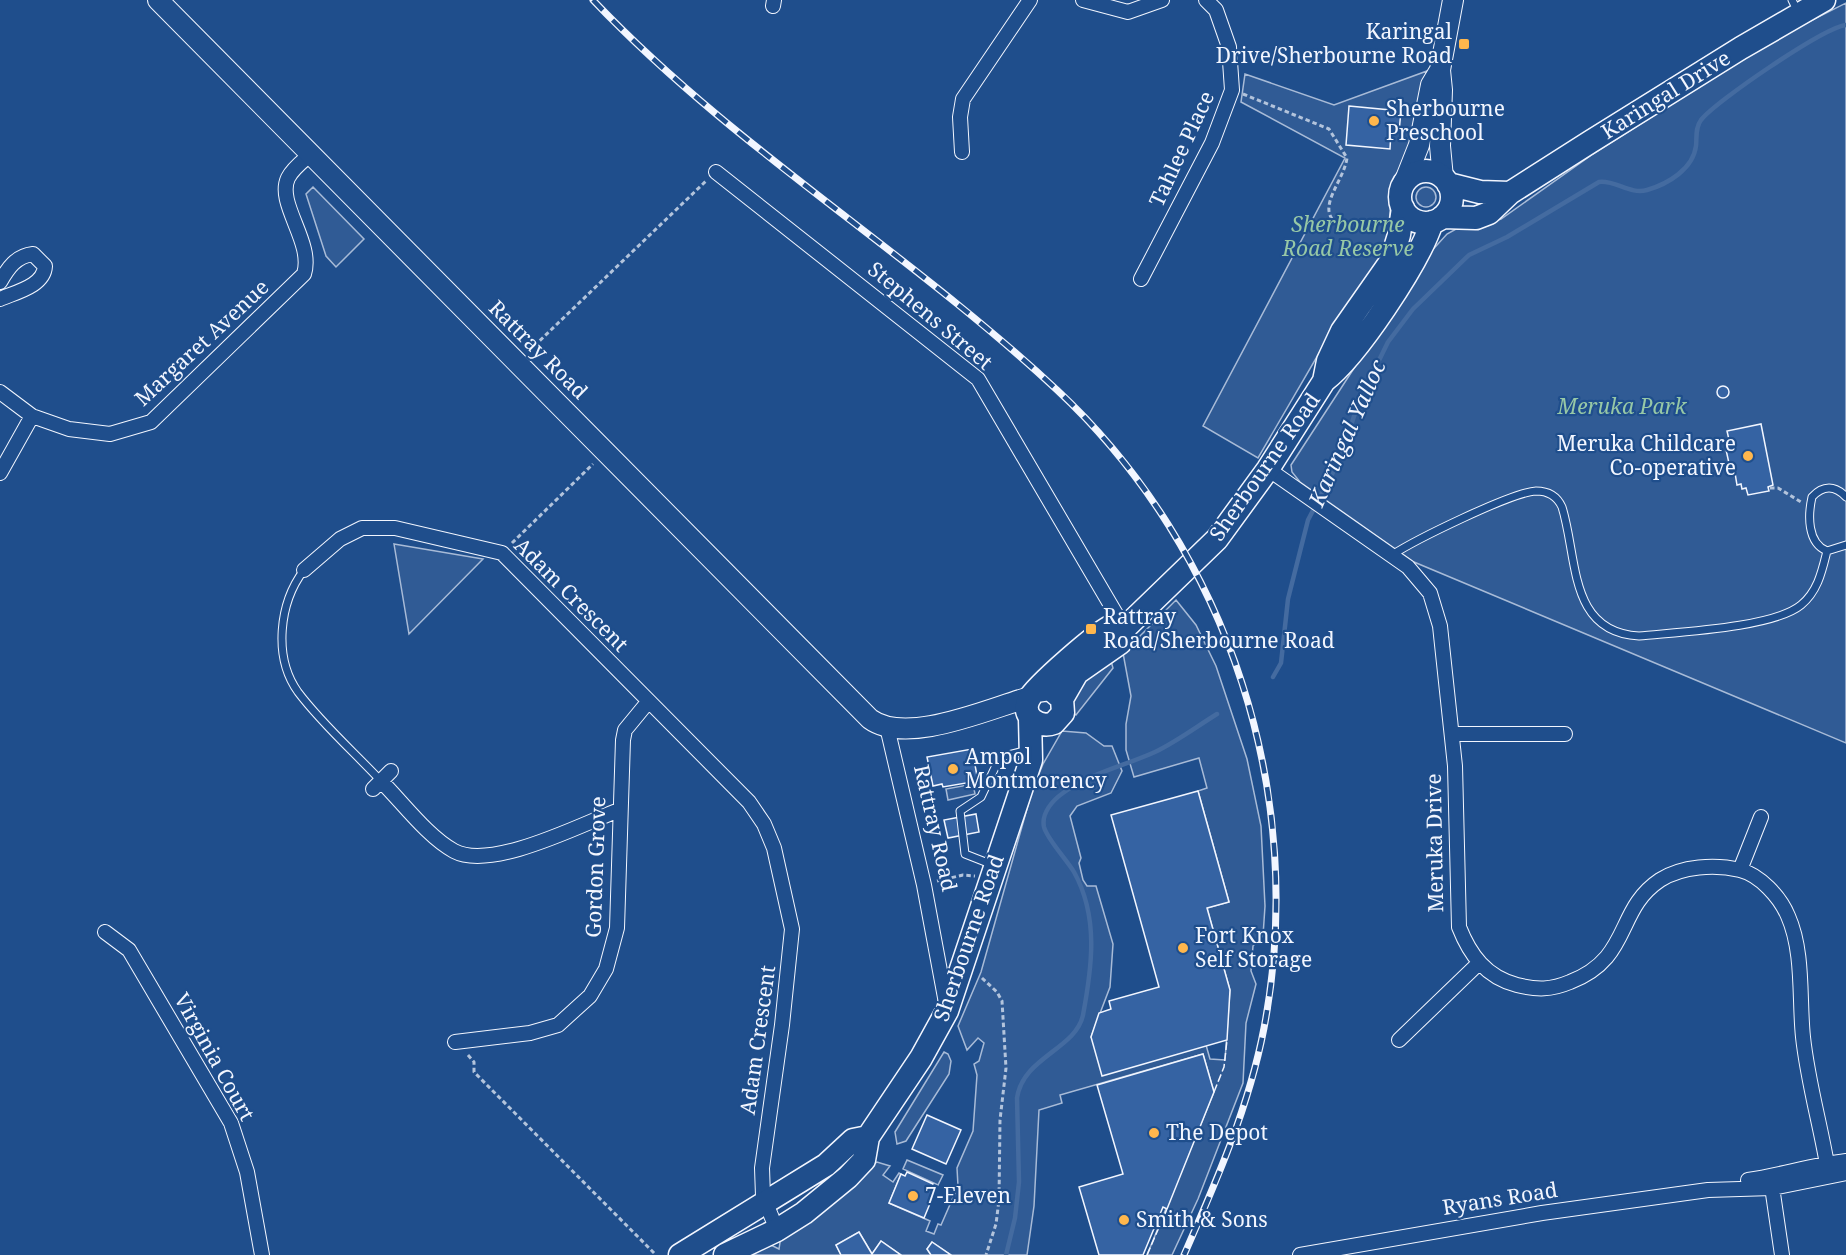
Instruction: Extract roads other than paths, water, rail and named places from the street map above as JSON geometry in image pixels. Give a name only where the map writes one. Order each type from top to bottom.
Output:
[{"type":"main road","name":"Karingal Drive","points":[[1437,219],[1476,218],[1499,205],[1510,193],[1741,48],[1796,7],[1824,0]]},
{"type":"main road","points":[[1446,181],[1450,205],[1437,219],[1415,220],[1403,208],[1401,191],[1404,183],[1423,171],[1437,173],[1446,181],[1480,192],[1510,193]]},
{"type":"main road","name":"Sherbourne Road","points":[[1324,381],[1328,361],[1342,331],[1391,261],[1400,235],[1403,208]]},
{"type":"main road","name":"Sherbourne Road","points":[[1062,699],[1077,673],[1120,643],[1126,627],[1212,545],[1268,469],[1324,381],[1341,366],[1362,340],[1418,255],[1437,219]]},
{"type":"main road","name":"Sherbourne Road","points":[[1031,755],[1031,705],[1066,661],[1102,632],[1118,625],[1126,627]]},
{"type":"main road","points":[[1050,689],[1062,699],[1063,713],[1054,723],[1041,725],[1031,705],[1050,689]]},
{"type":"main road","name":"Sherbourne Road","points":[[725,1255],[777,1230],[804,1213],[855,1170],[866,1154],[868,1137],[921,1058],[947,1011],[1031,755],[1054,723]]},
{"type":"main road","name":"Sherbourne Road","points":[[680,1255],[826,1166],[853,1140],[868,1137]]},
{"type":"street","name":"Rattray Road","points":[[158,0],[858,709],[875,723],[887,727],[924,885],[947,1011]]},
{"type":"street","points":[[962,152],[960,117],[963,99],[1029,0]]},
{"type":"street","points":[[1083,0],[1128,12],[1162,0]]},
{"type":"street","name":"Tahlee Place","points":[[1141,279],[1212,143],[1232,90],[1229,46],[1216,10],[1206,0]]},
{"type":"street","points":[[1446,181],[1440,146],[1442,90],[1440,70],[1453,0]]},
{"type":"street","points":[[1404,183],[1419,145],[1431,85],[1440,70]]},
{"type":"street","name":"Margaret Avenue","points":[[0,392],[32,416],[69,429],[110,434],[151,422],[304,274],[307,258],[288,200],[287,183],[294,169],[311,154]]},
{"type":"street","name":"Stephens Street","points":[[716,172],[978,379],[1116,614],[1126,627]]},
{"type":"street","points":[[0,282],[13,263],[23,255],[33,254],[45,266],[45,273],[40,281],[0,299]]},
{"type":"street","points":[[0,473],[32,416]]},
{"type":"street","name":"Meruka Drive","points":[[1268,469],[1392,555],[1419,577],[1435,605],[1452,734],[1457,810],[1459,927],[1469,950],[1479,963],[1497,978],[1508,983],[1537,990],[1561,986],[1596,970],[1618,942],[1642,897],[1659,881],[1669,875],[1695,868],[1740,870]]},
{"type":"street","name":"Adam Crescent","points":[[305,571],[340,539],[362,528],[395,528],[502,552],[749,802],[764,824],[774,848],[792,940],[762,1168],[765,1204],[777,1230]]},
{"type":"street","name":"Gordon Grove","points":[[455,1042],[545,1030],[571,1015],[590,996],[606,969],[617,928],[619,810],[625,730],[648,702]]},
{"type":"street","points":[[887,727],[913,728],[982,714],[997,716],[1031,705]]},
{"type":"street","points":[[1452,734],[1564,734]]},
{"type":"street","name":"Adam Crescent","points":[[381,780],[442,843],[467,856],[495,856],[619,810]]},
{"type":"street","points":[[1761,817],[1740,870],[1765,886],[1782,904],[1789,917],[1796,946],[1803,1039],[1828,1170]]},
{"type":"street","name":"Virginia Court","points":[[105,932],[129,950],[231,1123],[247,1172],[262,1255]]},
{"type":"street","points":[[1399,1040],[1479,963]]},
{"type":"street","name":"Ryans Road","points":[[1300,1255],[1542,1213],[1772,1182],[1828,1170],[1846,1161]]},
{"type":"street","name":"Ryans Road","points":[[1828,1170],[1846,1173]]},
{"type":"street","points":[[1772,1182],[1782,1255]]},
{"type":"lane","points":[[1827,551],[1815,543],[1811,531],[1812,497],[1825,488],[1835,488],[1846,497]]},
{"type":"lane","points":[[1392,555],[1424,537],[1512,498],[1531,492],[1550,493],[1562,507],[1578,584],[1590,613],[1609,629],[1625,635],[1639,636],[1738,624],[1786,613],[1801,605],[1812,592],[1821,577],[1827,551]]},
{"type":"lane","points":[[1827,551],[1846,545]]},
{"type":"lane","name":"Adam Crescent","points":[[305,571],[287,600],[283,622],[283,647],[291,679],[310,705],[381,780]]},
{"type":"lane","points":[[993,872],[965,854],[960,811],[981,797],[1000,757],[1031,755]]},
{"type":"waterway","name":"Karingal Yalloc","points":[[1273,677],[1281,663],[1288,599],[1308,520],[1340,459],[1359,401],[1388,342],[1413,309],[1469,255],[1507,237],[1599,182],[1641,191],[1671,180],[1690,162],[1696,146],[1698,126],[1711,111],[1747,82],[1794,51],[1846,25]]},
{"type":"waterway","name":"Karingal Yalloc","points":[[1006,1255],[1015,1218],[1019,1182],[1017,1098],[1021,1084],[1029,1073],[1071,1037],[1078,1027],[1083,1015],[1091,961],[1090,924],[1082,889],[1074,872],[1046,832],[1044,817],[1055,799],[1074,786],[1155,752],[1217,714]]},
{"type":"railway","points":[[593,0],[704,104],[942,292],[1057,390],[1117,454],[1169,525],[1210,602],[1242,683],[1263,767],[1275,854],[1275,941],[1264,1028],[1250,1087],[1219,1172],[1184,1255]]},
{"type":"place","name":"Karingal Drive/Sherbourne Road","points":[[1464,44]]},
{"type":"place","name":"Sherbourne Preschool","points":[[1374,121]]},
{"type":"place","name":"Meruka Childcare Co-operative","points":[[1748,456]]},
{"type":"place","name":"Rattray Road/Sherbourne Road","points":[[1091,629]]},
{"type":"place","name":"Ampol Montmorency","points":[[953,769]]},
{"type":"place","name":"Fort Knox Self Storage","points":[[1183,948]]},
{"type":"place","name":"The Depot","points":[[1154,1133]]},
{"type":"place","name":"7-Eleven","points":[[913,1196]]},
{"type":"place","name":"Smith & Sons","points":[[1124,1220]]},
{"type":"park label","name":"Sherbourne Road Reserve","points":[[1348,237]]},
{"type":"park label","name":"Meruka Park","points":[[1622,407]]}]
